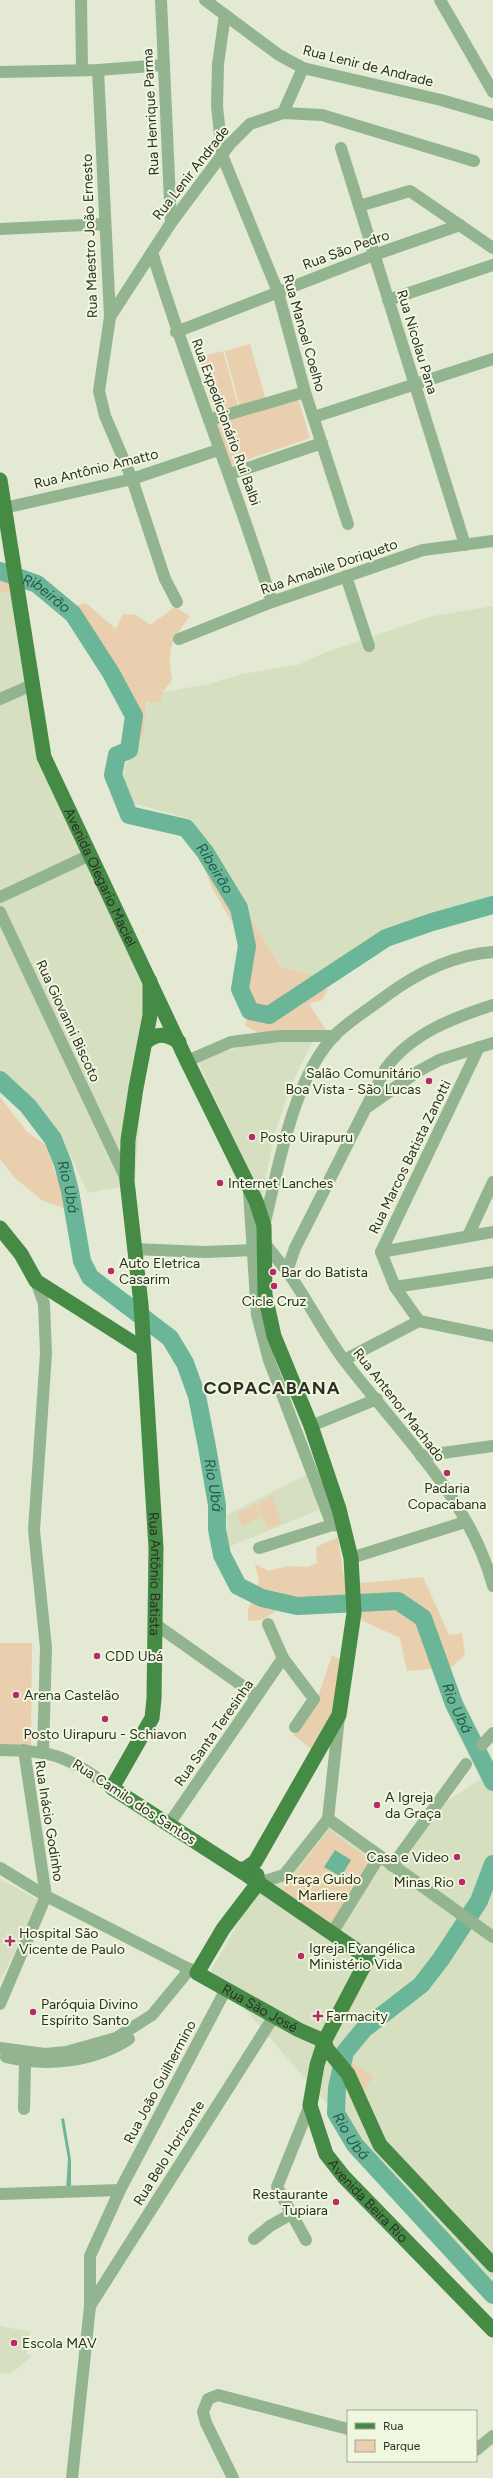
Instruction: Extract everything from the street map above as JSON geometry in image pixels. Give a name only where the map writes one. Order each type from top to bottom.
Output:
[{"type":"main road","name":"Avenida Olegario Maciel","points":[[0,480],[13,570],[34,684],[44,757],[187,1061],[256,1201],[264,1226],[262,1247],[265,1295],[274,1336],[311,1426],[339,1509],[337,1525],[351,1558],[354,1613],[339,1715]]},
{"type":"main road","name":"Rua Antônio Batista","points":[[112,1788],[152,1718],[156,1548],[140,1304],[127,1181],[128,1140],[136,1088],[150,1016],[150,981]]},
{"type":"main road","points":[[146,1042],[154,1035],[160,1035],[170,1036],[179,1042]]},
{"type":"main road","points":[[0,1228],[21,1254],[36,1281],[143,1342]]},
{"type":"main road","points":[[238,1869],[245,1869],[255,1862],[339,1715]]},
{"type":"main road","name":"Rua Camilo dos Santos","points":[[112,1788],[238,1869],[332,1933]]},
{"type":"main road","points":[[194,1971],[223,1929],[258,1883],[255,1862]]},
{"type":"main road","name":"Avenida Beira Rio","points":[[332,1933],[368,1958],[327,2035],[317,2065],[310,2105],[326,2154],[344,2177],[493,2330]]},
{"type":"main road","name":"Rua São José","points":[[194,1971],[274,2016],[327,2035]]},
{"type":"main road","points":[[327,2035],[332,2064],[349,2078],[380,2145],[493,2265]]},
{"type":"main road","points":[[317,2065],[332,2064]]},
{"type":"street","points":[[81,0],[82,70]]},
{"type":"street","name":"Rua Henrique Parma","points":[[161,0],[171,223]]},
{"type":"street","name":"Rua Lenir de Andrade","points":[[205,0],[280,55],[303,68],[441,100],[493,116]]},
{"type":"street","points":[[440,0],[493,92]]},
{"type":"street","name":"Rua Manoel Coelho","points":[[225,15],[218,64],[217,85],[217,106],[222,155],[278,292],[305,392],[348,524]]},
{"type":"street","points":[[0,72],[98,70],[164,65]]},
{"type":"street","points":[[283,113],[303,68]]},
{"type":"street","name":"Rua Maestro João Ernesto","points":[[98,70],[110,316],[99,391],[105,416],[132,478],[165,579],[178,602]]},
{"type":"street","name":"Rua Lenir Andrade","points":[[110,316],[171,223],[222,155],[250,124],[283,113],[322,115],[474,161]]},
{"type":"street","name":"Rua Nicolau Pana","points":[[341,148],[465,545]]},
{"type":"street","points":[[359,206],[410,191],[493,248]]},
{"type":"street","points":[[0,229],[105,224]]},
{"type":"street","name":"Rua São Pedro","points":[[176,332],[374,255],[460,225]]},
{"type":"street","name":"Rua Expedicionário Rui Balbi","points":[[152,252],[176,332],[209,420],[218,450],[230,474],[272,602]]},
{"type":"street","points":[[388,300],[493,265]]},
{"type":"street","points":[[314,417],[493,359]]},
{"type":"street","points":[[209,420],[305,392]]},
{"type":"street","points":[[230,474],[322,443]]},
{"type":"street","name":"Rua Antônio Amatto","points":[[4,508],[132,478],[218,450]]},
{"type":"street","name":"Rua Amabile Doriqueto","points":[[179,639],[272,602],[423,550],[493,541]]},
{"type":"street","points":[[346,576],[369,646]]},
{"type":"street","points":[[0,699],[34,684]]},
{"type":"street","points":[[0,897],[90,855]]},
{"type":"street","name":"Rua Giovanni Biscoto","points":[[0,912],[127,1181]]},
{"type":"street","points":[[264,1226],[287,1133],[303,1088],[316,1061],[335,1036],[403,983],[438,965],[480,953],[493,952]]},
{"type":"street","points":[[287,1271],[295,1248],[368,1107],[386,1068],[410,1042],[463,1015],[493,1005]]},
{"type":"street","points":[[187,1061],[231,1042],[279,1036],[335,1036]]},
{"type":"street","points":[[368,1107],[417,1072],[439,1060],[493,1043]]},
{"type":"street","name":"Rua Marcos Batista Zanotti","points":[[419,1321],[396,1287],[381,1252],[480,1047]]},
{"type":"street","points":[[108,1143],[121,1148],[126,1146],[128,1140]]},
{"type":"street","points":[[468,1236],[493,1182]]},
{"type":"street","points":[[248,1186],[262,1247],[257,1315],[270,1360],[337,1525],[259,1548]]},
{"type":"street","points":[[381,1252],[493,1232]]},
{"type":"street","points":[[134,1249],[205,1252],[262,1247],[291,1252],[295,1248]]},
{"type":"street","name":"Rua Antenor Machado","points":[[262,1247],[287,1271],[344,1360],[377,1399],[421,1456],[465,1522],[487,1562],[493,1586]]},
{"type":"street","points":[[396,1287],[493,1272]]},
{"type":"street","points":[[36,1281],[44,1304],[46,1353],[34,1530],[46,1648],[43,1752]]},
{"type":"street","points":[[344,1360],[419,1321],[493,1336]]},
{"type":"street","points":[[311,1426],[377,1399]]},
{"type":"street","points":[[421,1456],[493,1446]]},
{"type":"street","points":[[351,1558],[465,1522]]},
{"type":"street","points":[[155,1624],[257,1696]]},
{"type":"street","points":[[268,1624],[283,1658],[314,1699],[295,1727]]},
{"type":"street","name":"Rua Santa Teresinha","points":[[169,1824],[283,1658]]},
{"type":"street","points":[[258,1883],[284,1875],[328,1819],[339,1715]]},
{"type":"street","points":[[482,1746],[493,1733]]},
{"type":"street","name":"Rua Camilo dos Santos","points":[[0,1750],[43,1752],[73,1761],[112,1788]]},
{"type":"street","name":"Rua Inácio Godinho","points":[[24,1750],[46,1896]]},
{"type":"street","points":[[392,1866],[466,1764]]},
{"type":"street","points":[[328,1819],[458,1913],[489,1932]]},
{"type":"street","points":[[332,1933],[379,1857]]},
{"type":"street","points":[[0,1868],[46,1896],[194,1971],[178,1986],[152,2015],[116,2038],[66,2052],[45,2054],[0,2048]]},
{"type":"street","points":[[0,2004],[46,1896]]},
{"type":"street","points":[[0,2056],[25,2062],[66,2061],[113,2049],[138,2033],[160,2015],[178,1986]]},
{"type":"street","name":"Rua João Guilhermino","points":[[72,2478],[90,2306],[90,2256],[120,2190],[226,1989]]},
{"type":"street","name":"Rua Belo Horizonte","points":[[90,2306],[274,2016]]},
{"type":"street","points":[[24,2108],[25,2062]]},
{"type":"street","points":[[306,2240],[277,2187],[310,2105]]},
{"type":"street","points":[[0,2194],[120,2190]]},
{"type":"street","points":[[254,2239],[270,2226],[291,2214]]},
{"type":"street","points":[[233,2478],[206,2424],[203,2412],[208,2399],[218,2394],[347,2429]]},
{"type":"street","points":[[477,2449],[493,2436]]},
{"type":"shaded area","points":[[0,593],[14,594],[36,754],[144,987],[146,1042],[134,1192],[125,1186],[88,1193],[63,1140],[0,1071]]},
{"type":"shaded area","points":[[493,606],[493,904],[426,916],[317,977],[281,967],[242,905],[214,850],[188,818],[132,803],[122,776],[151,694],[209,684],[242,674],[298,665],[324,653],[433,616]]},
{"type":"shaded area","points":[[314,1039],[291,1085],[274,1136],[262,1198],[197,1060],[250,1044]]},
{"type":"shaded area","points":[[310,1473],[324,1508],[228,1547],[227,1515]]},
{"type":"shaded area","points":[[493,1771],[493,2295],[211,1970],[259,1888],[281,1880],[336,1818],[398,1861],[433,1810]]},
{"type":"shaded area","points":[[335,1850],[351,1860],[341,1877],[324,1867]]},
{"type":"shaded area","name":"Hospital São Vicente de Paulo","points":[[0,1879],[40,1901],[0,1981]]},
{"type":"shaded area","points":[[64,2118],[71,2160],[71,2187],[66,2191],[68,2159],[61,2119]]},
{"type":"shaded area","name":"Escola MAV","points":[[0,2326],[30,2332],[26,2354],[32,2356],[10,2374],[0,2372]]},
{"type":"green space","points":[[250,344],[266,400],[240,407],[225,351]]},
{"type":"green space","points":[[223,351],[239,409],[215,416],[199,357]]},
{"type":"green space","points":[[297,395],[310,438],[229,466],[213,421]]},
{"type":"green space","points":[[0,573],[6,573],[14,594],[0,592]]},
{"type":"green space","points":[[86,603],[116,629],[123,614],[136,615],[150,625],[175,607],[190,616],[174,640],[170,652],[172,680],[163,692],[160,703],[146,702],[143,740],[73,610],[78,605]]},
{"type":"green space","points":[[214,850],[242,905],[281,967],[317,977],[328,990],[322,1000],[309,1004],[326,1030],[273,1035],[253,1030],[245,1025],[250,1011],[237,997],[235,969],[241,951],[233,924],[211,886],[201,857],[205,852]]},
{"type":"green space","points":[[0,1097],[27,1132],[46,1145],[56,1175],[73,1211],[43,1201],[15,1178],[0,1159]]},
{"type":"green space","points":[[272,1496],[282,1523],[267,1529],[258,1504]]},
{"type":"green space","points":[[256,1504],[261,1516],[242,1526],[237,1513]]},
{"type":"green space","points":[[338,1537],[344,1578],[364,1583],[423,1577],[449,1635],[462,1633],[465,1655],[452,1667],[407,1671],[400,1638],[363,1621],[352,1603],[327,1605],[309,1615],[277,1611],[261,1620],[248,1621],[248,1610],[259,1582],[255,1564],[268,1571],[288,1566],[308,1567],[317,1563],[316,1547]]},
{"type":"green space","name":"Arena Castelão","points":[[0,1643],[32,1643],[31,1747],[0,1746]]},
{"type":"green space","points":[[332,1655],[341,1660],[333,1711],[313,1750],[293,1735],[317,1700]]},
{"type":"green space","name":"Praça Guido Marliere","points":[[329,1830],[373,1863],[331,1928],[279,1895]]},
{"type":"green space","points":[[348,2060],[373,2076],[363,2094],[347,2065]]},
{"type":"waterway","name":"Ribeirão","points":[[0,571],[37,584],[73,614],[111,673],[134,716],[129,750],[117,755],[113,775],[129,815],[186,828],[205,852],[239,908],[247,946],[240,989],[250,1011],[269,1015],[386,938],[432,922],[493,905]]},
{"type":"waterway","name":"Rio Ubá","points":[[0,1080],[28,1106],[53,1139],[63,1164],[70,1191],[82,1261],[90,1277],[170,1338],[185,1363],[197,1396],[207,1447],[217,1505],[217,1529],[222,1555],[238,1586],[262,1598],[297,1606],[398,1601],[423,1618],[454,1704],[493,1782]]},
{"type":"waterway","name":"Rio Ubá","points":[[493,1864],[479,1901],[441,1959],[421,1985],[364,2029],[345,2052],[337,2088],[336,2113],[355,2145],[493,2295]]},
{"type":"place","name":"Salão Comunitário Boa Vista - São Lucas","points":[[429,1081]]},
{"type":"place","name":"Posto Uirapuru","points":[[252,1137]]},
{"type":"place","name":"Internet Lanches","points":[[220,1183]]},
{"type":"place","name":"Auto Eletrica Casarim","points":[[111,1271]]},
{"type":"place","name":"Bar do Batista","points":[[273,1272]]},
{"type":"place","name":"Cicle Cruz","points":[[274,1286]]},
{"type":"place","name":"Padaria Copacabana","points":[[447,1473]]},
{"type":"place","name":"CDD Ubá","points":[[97,1656]]},
{"type":"place","name":"Arena Castelão","points":[[16,1695]]},
{"type":"place","name":"Posto Uirapuru - Schiavon","points":[[105,1719]]},
{"type":"place","name":"A Igreja da Graça","points":[[377,1805]]},
{"type":"place","name":"Casa e Video","points":[[457,1857]]},
{"type":"place","name":"Minas Rio","points":[[462,1882]]},
{"type":"place","name":"Hospital São Vicente de Paulo","points":[[10,1941]]},
{"type":"place","name":"Igreja Evangélica Ministério Vida","points":[[301,1956]]},
{"type":"place","name":"Paróquia Divino Espírito Santo","points":[[33,2012]]},
{"type":"place","name":"Farmacity","points":[[318,2016]]},
{"type":"place","name":"Restaurante Tupiara","points":[[336,2202]]},
{"type":"place","name":"Escola MAV","points":[[14,2343]]},
{"type":"district","name":"COPACABANA","points":[[272,1388]]}]
